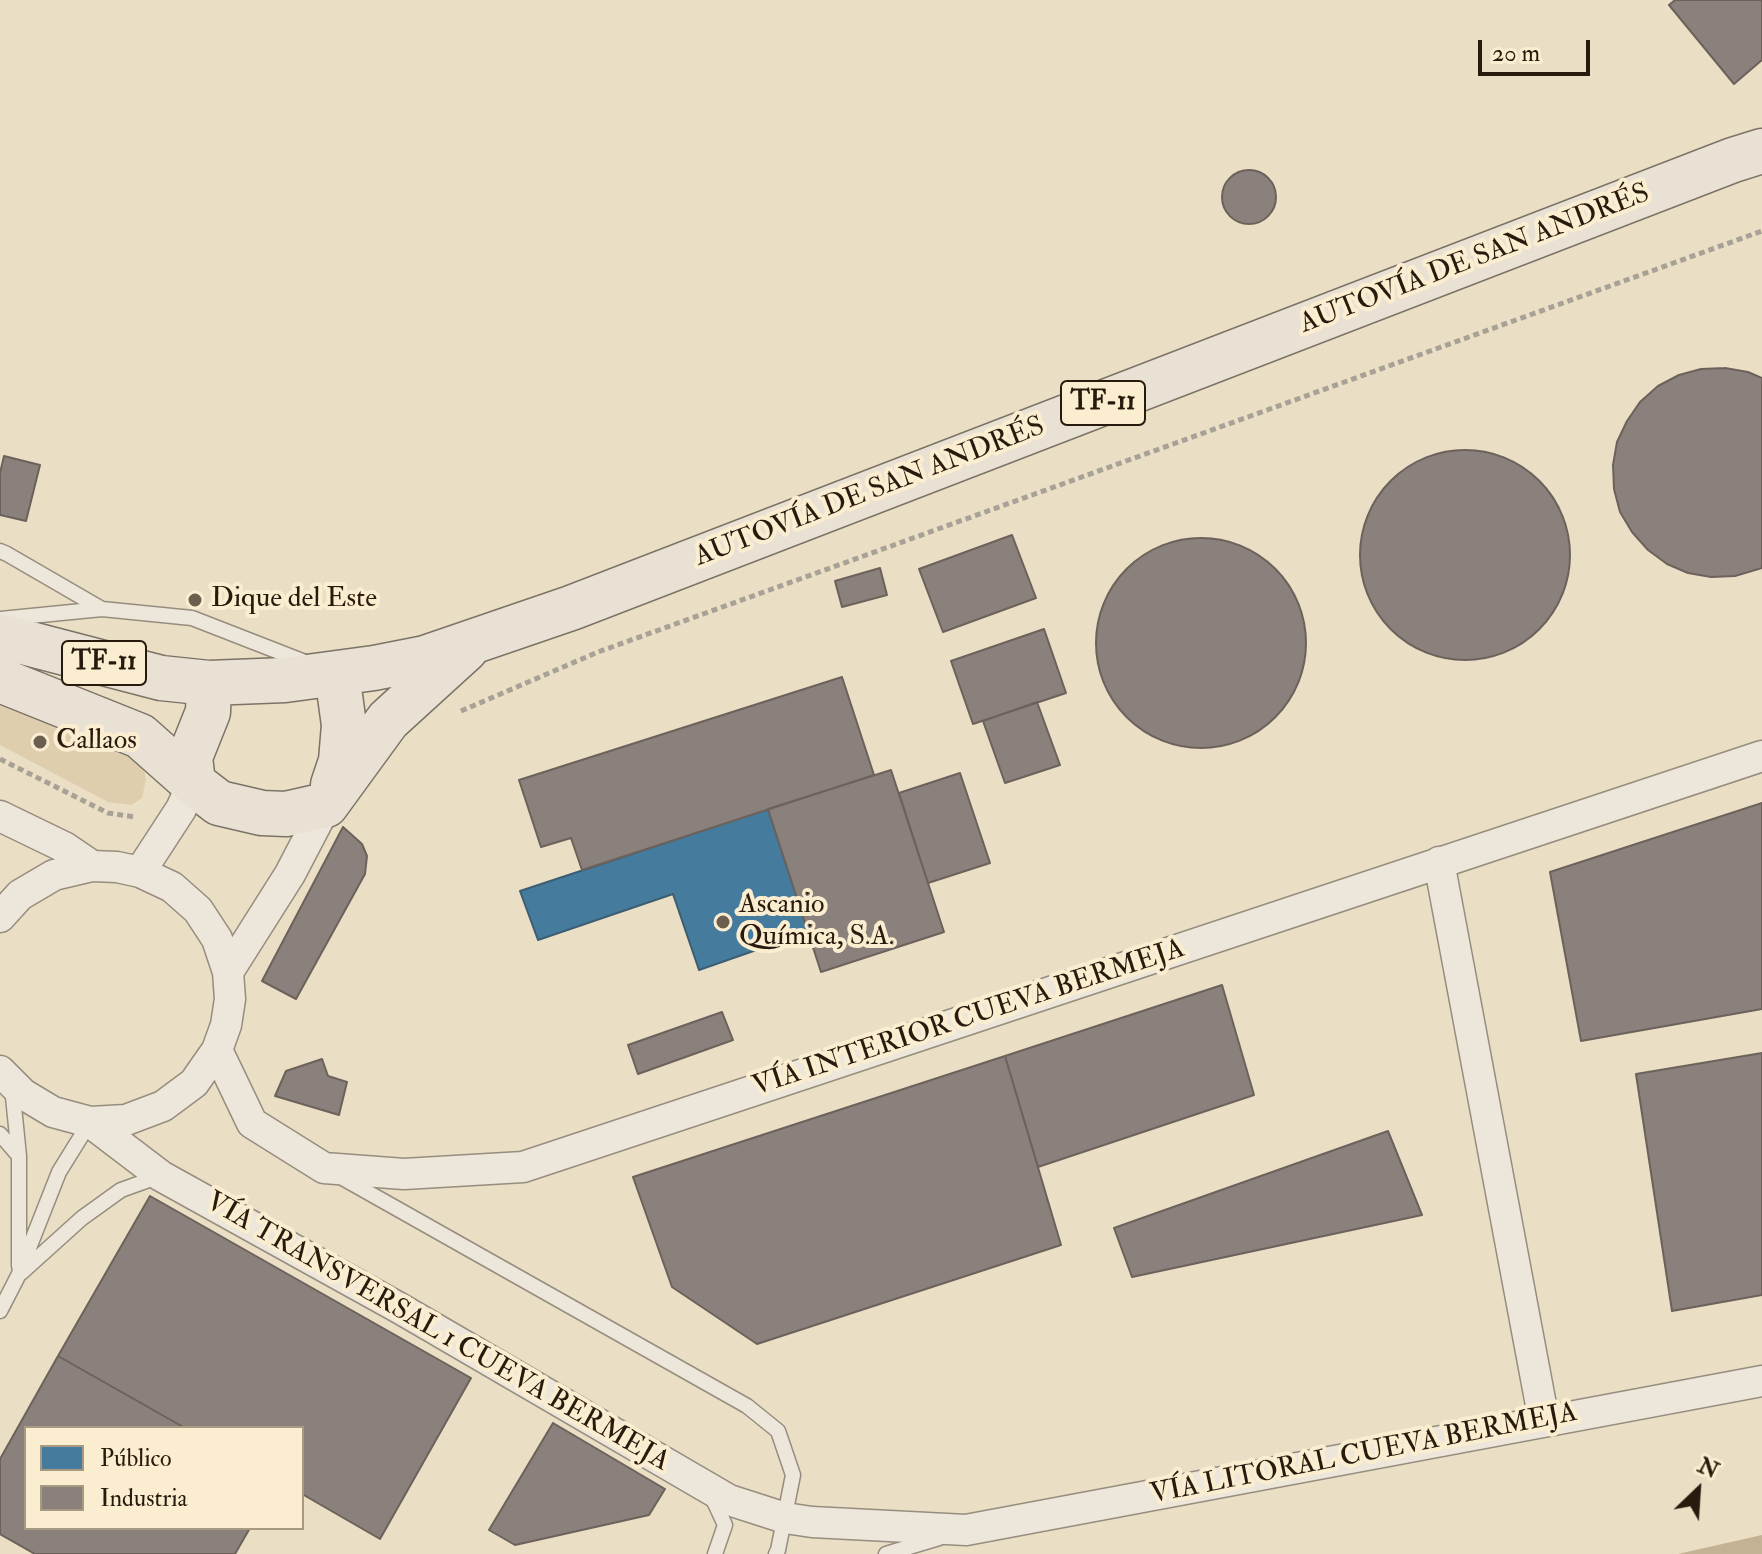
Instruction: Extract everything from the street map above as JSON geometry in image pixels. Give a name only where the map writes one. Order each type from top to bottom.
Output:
[{"type":"main road","name":"AUTOVÍA DE SAN ANDRÉS","points":[[0,636],[161,678],[209,683],[337,674],[425,658],[571,608],[1752,152]]},
{"type":"main road","points":[[0,680],[140,736],[219,803],[262,813],[286,814],[326,805],[388,720],[472,643]]},
{"type":"main road","points":[[326,805],[341,761],[344,725],[337,674]]},
{"type":"main road","points":[[193,783],[190,757],[208,712],[209,683]]},
{"type":"street","name":"VÍA INTERIOR CUEVA BERMEJA","points":[[217,1050],[252,1123],[324,1168],[404,1174],[523,1167],[1762,756]]},
{"type":"street","points":[[140,872],[181,809],[193,783]]},
{"type":"street","points":[[228,972],[290,874],[326,805]]},
{"type":"street","points":[[0,816],[64,847],[92,866]]},
{"type":"street","points":[[1439,862],[1544,1421]]},
{"type":"street","points":[[0,917],[20,895],[54,875],[92,866],[140,872],[172,887],[198,910],[217,939],[228,972],[230,999],[226,1025],[217,1050],[194,1083],[163,1106],[126,1120],[90,1122],[53,1112],[23,1094],[6,1077]]},
{"type":"street","name":"VÍA TRANSVERSAL 1 CUEVA BERMEJA","points":[[90,1122],[161,1176],[401,1309],[729,1500],[785,1518],[812,1522],[966,1530]]},
{"type":"street","name":"VÍA LITORAL CUEVA BERMEJA","points":[[966,1530],[1762,1381]]},
{"type":"lane","points":[[0,551],[102,609]]},
{"type":"lane","points":[[0,619],[102,609],[192,618],[337,674]]},
{"type":"lane","points":[[6,1077],[19,1156],[18,1276]]},
{"type":"lane","points":[[0,1311],[18,1276],[59,1172],[90,1122]]},
{"type":"lane","points":[[0,1134],[19,1156]]},
{"type":"lane","points":[[324,1168],[747,1406],[778,1431],[793,1475],[776,1554]]},
{"type":"lane","points":[[18,1276],[82,1218],[121,1190],[161,1176]]},
{"type":"lane","points":[[707,1487],[725,1525],[715,1554]]},
{"type":"lane","points":[[886,1554],[966,1530]]},
{"type":"path","points":[[448,717],[598,652],[1762,231]]},
{"type":"shaded area","points":[[0,706],[119,749],[132,757],[143,768],[146,779],[142,798],[131,805],[108,802],[0,745]]},
{"type":"shaded area","points":[[1762,1535],[1762,1554],[1678,1554]]},
{"type":"building: Público","points":[[768,809],[808,932],[699,970],[673,894],[538,940],[520,891]]},
{"type":"building: Industria","points":[[1675,0],[1762,0],[1762,60],[1734,84],[1669,5]]},
{"type":"building: Industria","points":[[1249,170],[1268,178],[1276,197],[1268,216],[1249,224],[1230,216],[1222,197],[1230,178]]},
{"type":"building: Industria","points":[[1725,368],[1762,378],[1762,568],[1735,576],[1711,577],[1688,573],[1667,564],[1648,550],[1632,532],[1620,512],[1614,489],[1613,465],[1617,442],[1627,421],[1640,402],[1658,386],[1679,375],[1701,369]]},
{"type":"building: Industria","points":[[1465,450],[1505,458],[1539,481],[1562,515],[1570,555],[1562,595],[1539,629],[1505,652],[1465,660],[1425,652],[1391,629],[1368,595],[1360,555],[1368,515],[1391,481],[1425,458]]},
{"type":"building: Industria","points":[[4,456],[40,465],[26,521],[0,515],[0,473]]},
{"type":"building: Industria","points":[[1012,535],[1036,598],[943,632],[919,569]]},
{"type":"building: Industria","points":[[1201,538],[1241,546],[1275,569],[1298,603],[1306,643],[1298,683],[1275,717],[1241,740],[1201,748],[1161,740],[1127,717],[1104,683],[1096,643],[1104,603],[1127,569],[1161,546]]},
{"type":"building: Industria","points":[[880,568],[887,595],[842,607],[835,581]]},
{"type":"building: Industria","points":[[1044,629],[1066,693],[973,724],[951,661]]},
{"type":"building: Industria","points":[[842,677],[874,775],[582,870],[571,838],[541,847],[519,780]]},
{"type":"building: Industria","points":[[1037,702],[1060,765],[1005,783],[983,721]]},
{"type":"building: Industria","points":[[891,770],[944,932],[821,972],[768,809]]},
{"type":"building: Industria","points":[[960,773],[990,863],[928,883],[899,793]]},
{"type":"building: Industria","points":[[1762,803],[1762,1009],[1581,1041],[1550,872]]},
{"type":"building: Industria","points":[[343,827],[362,844],[367,856],[365,874],[296,999],[262,981]]},
{"type":"building: Industria","points":[[1222,985],[1254,1095],[1038,1167],[1005,1056]]},
{"type":"building: Industria","points":[[722,1012],[733,1040],[638,1074],[628,1045]]},
{"type":"building: Industria","points":[[1762,1053],[1762,1295],[1672,1311],[1636,1074]]},
{"type":"building: Industria","points":[[1005,1056],[1061,1245],[757,1344],[672,1287],[633,1177]]},
{"type":"building: Industria","points":[[322,1059],[328,1076],[347,1082],[339,1115],[275,1096],[286,1071]]},
{"type":"building: Industria","points":[[1388,1131],[1422,1215],[1132,1277],[1114,1228]]},
{"type":"building: Industria","points":[[150,1196],[471,1378],[380,1539],[304,1495],[304,1426],[181,1426],[58,1356]]},
{"type":"building: Industria","points":[[58,1356],[181,1426],[24,1426],[24,1530],[249,1530],[235,1554],[35,1554],[0,1534],[0,1459]]},
{"type":"building: Industria","points":[[553,1423],[665,1489],[649,1515],[515,1545],[489,1530]]},
{"type":"place","name":"Dique del Este","points":[[195,600]]},
{"type":"place","name":"Callaos","points":[[40,742]]},
{"type":"place","name":"Ascanio Química, S.A.","points":[[723,922]]}]
